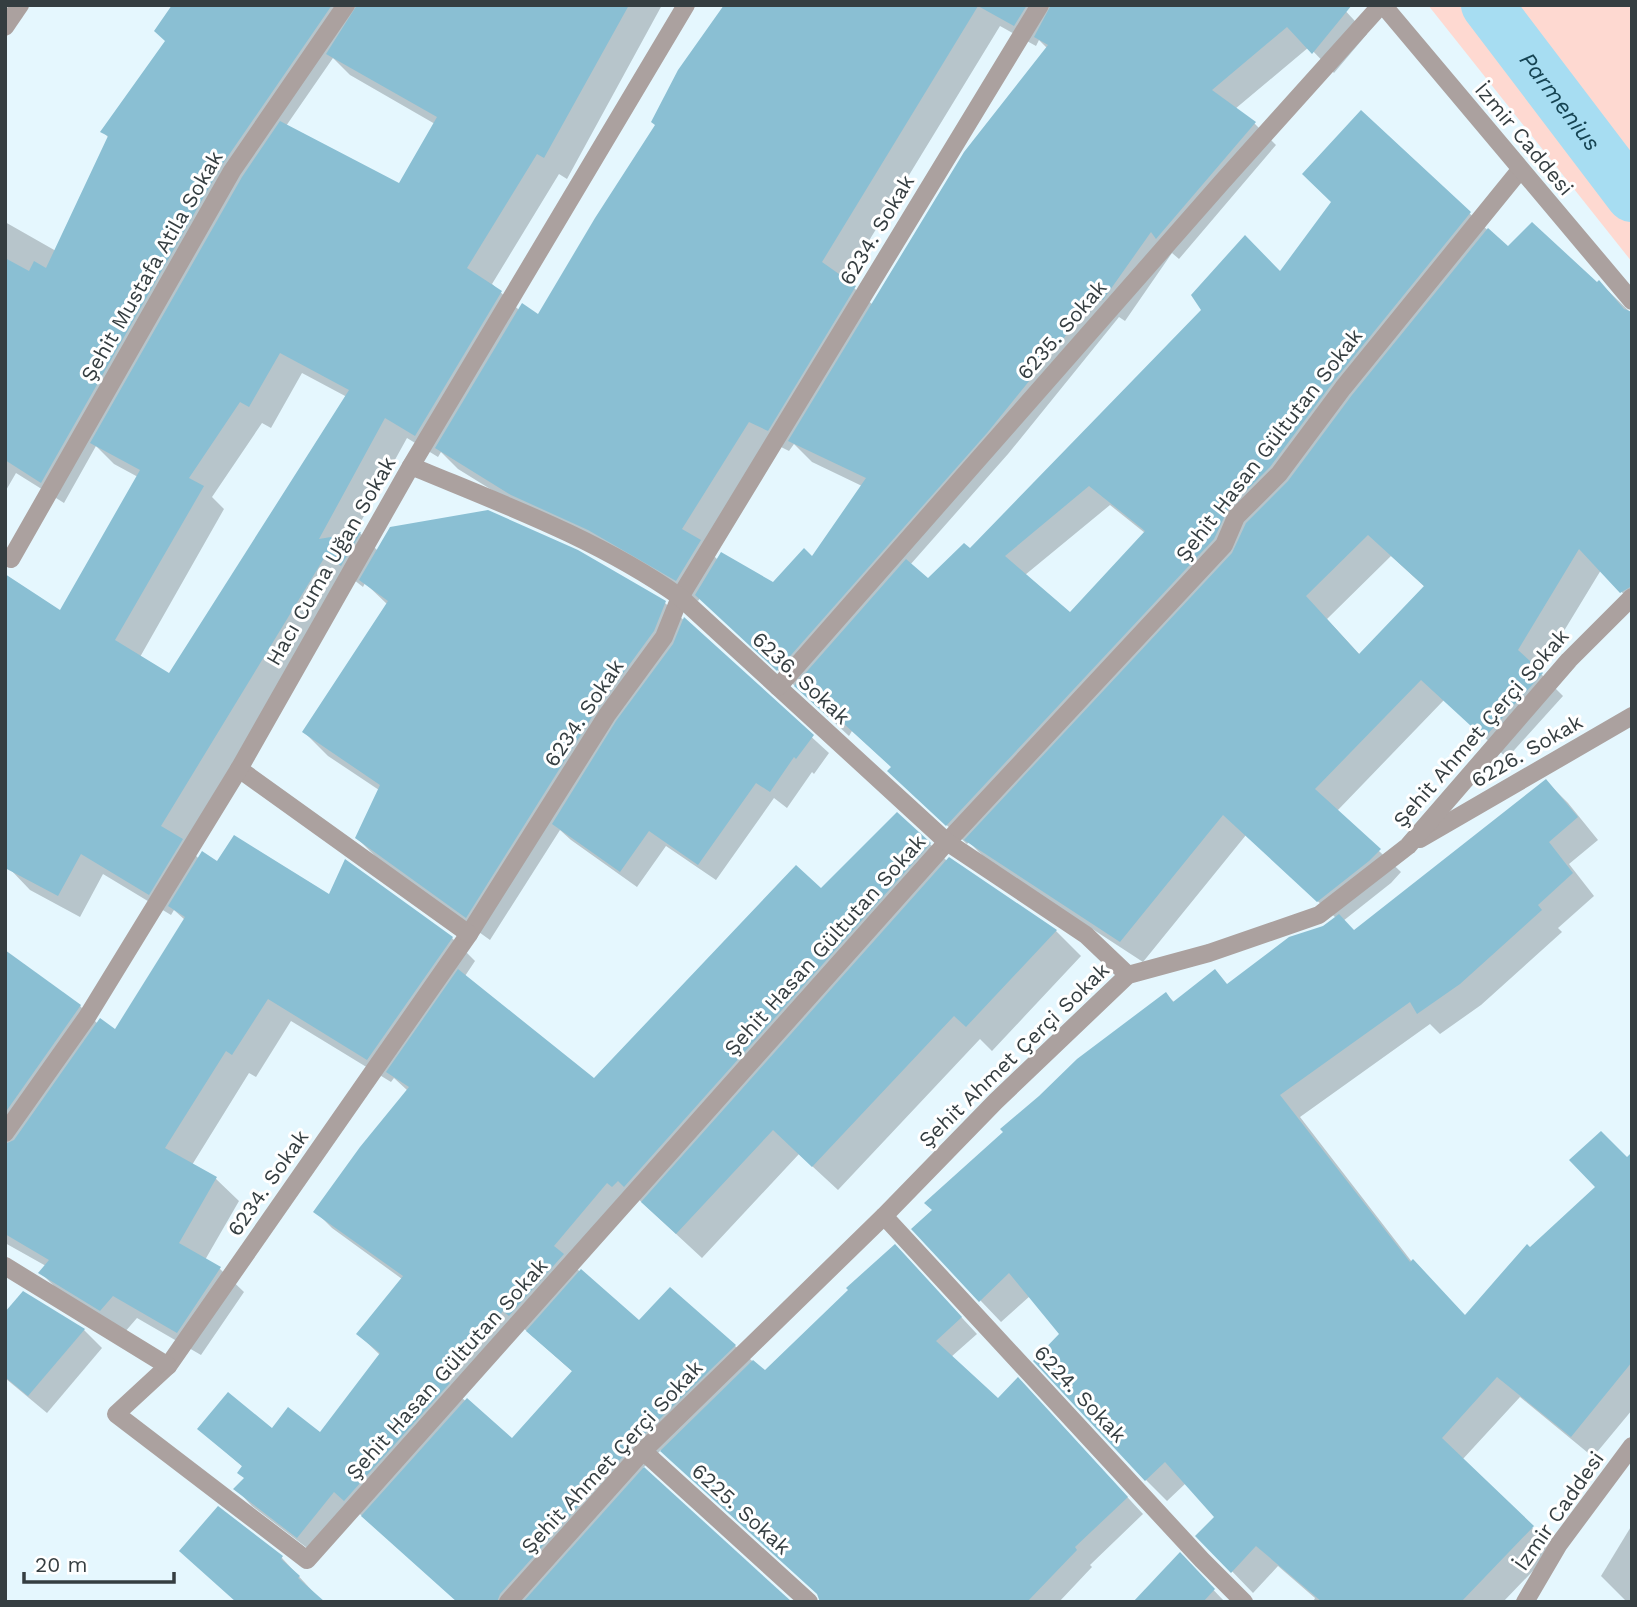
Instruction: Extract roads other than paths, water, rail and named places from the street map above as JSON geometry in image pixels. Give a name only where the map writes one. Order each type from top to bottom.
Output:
[{"type":"street","points":[[5,27],[20,5]]},
{"type":"street","name":"Şehit Mustafa Atila Sokak","points":[[11,559],[232,171],[346,5]]},
{"type":"street","name":"Hacı Cuma Uğan Sokak","points":[[5,1133],[87,1017],[239,769],[411,466],[686,5]]},
{"type":"street","name":"6234. Sokak","points":[[116,1414],[168,1366],[469,934],[607,715],[664,637],[680,597],[1040,5]]},
{"type":"street","name":"İzmir Caddesi","points":[[1382,5],[1632,302]]},
{"type":"street","name":"6235. Sokak","points":[[779,687],[1223,181],[1382,5]]},
{"type":"street","name":"Şehit Hasan Gültutan Sokak","points":[[116,1414],[307,1560],[947,842],[1224,545],[1237,517],[1279,474],[1343,388],[1520,170]]},
{"type":"street","name":"6236. Sokak","points":[[411,466],[573,535],[648,574],[680,597],[947,842],[1086,935],[1128,975]]},
{"type":"street","name":"Şehit Ahmet Çerçi Sokak","points":[[508,1602],[643,1451],[884,1216],[996,1101],[1128,975],[1209,953],[1319,915],[1408,846],[1569,660],[1632,597]]},
{"type":"street","name":"6226. Sokak","points":[[1408,846],[1632,716]]},
{"type":"street","points":[[239,769],[469,934]]},
{"type":"street","name":"6224. Sokak","points":[[884,1216],[1244,1602]]},
{"type":"street","points":[[5,1266],[168,1366]]},
{"type":"street","name":"İzmir Caddesi","points":[[1525,1602],[1559,1544],[1632,1446]]},
{"type":"street","name":"6225. Sokak","points":[[643,1451],[809,1602]]},
{"type":"waterway","name":"Parmenius","points":[[1487,5],[1632,196]]}]
